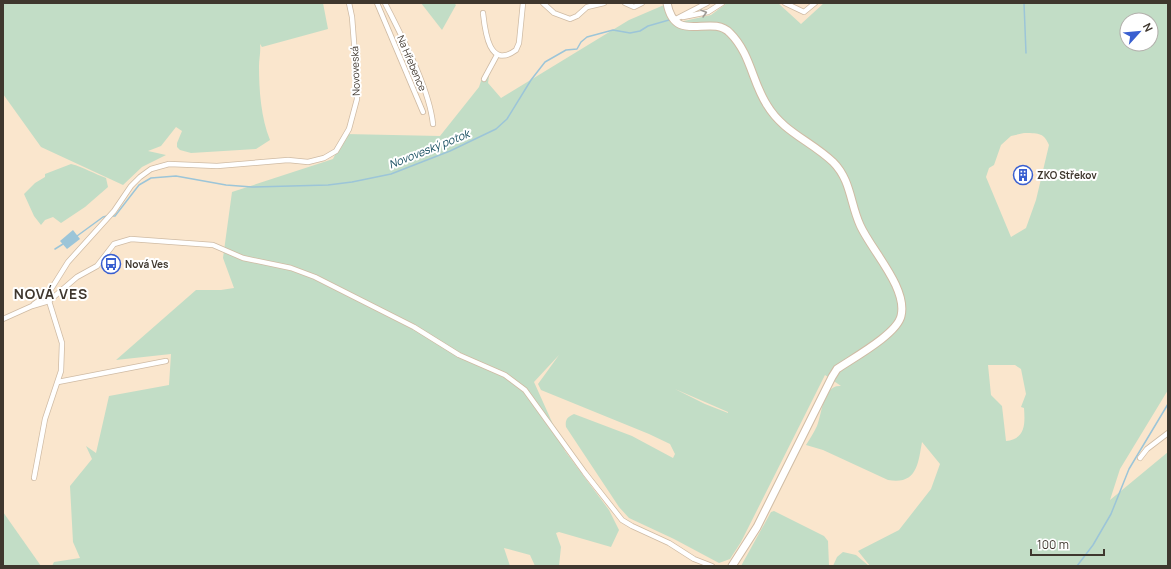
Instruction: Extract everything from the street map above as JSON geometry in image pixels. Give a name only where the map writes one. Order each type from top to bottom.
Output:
[{"type":"street","name":"Novoveská","points":[[32,306],[48,294],[68,262],[114,211],[131,186],[151,169],[169,164],[217,166],[288,160],[308,162],[324,158],[336,151],[349,129],[357,99],[356,60],[352,16],[349,3]]},
{"type":"street","name":"Na Hřebence","points":[[377,3],[423,112]]},
{"type":"street","name":"Na Hřebence","points":[[385,3],[422,83],[432,110],[433,124]]},
{"type":"street","points":[[497,55],[506,55],[516,50],[519,43],[523,3]]},
{"type":"street","points":[[543,3],[554,13],[570,19],[577,16],[587,7],[604,3]]},
{"type":"street","points":[[625,3],[634,7],[642,3]]},
{"type":"street","points":[[667,3],[674,20],[685,26],[718,26],[730,32],[752,68],[762,97],[772,112],[788,130],[824,155],[839,169],[850,190],[860,224],[899,292],[902,307],[901,317],[892,331],[837,369],[757,527],[732,566]]},
{"type":"street","points":[[683,17],[707,3]]},
{"type":"street","points":[[674,20],[708,12],[722,3]]},
{"type":"street","points":[[785,3],[804,12],[815,3]]},
{"type":"street","points":[[483,13],[488,43],[497,55]]},
{"type":"street","points":[[484,79],[497,55]]},
{"type":"street","points":[[3,319],[32,306],[49,301],[77,277],[97,266],[107,250],[114,244],[131,239],[203,243],[213,245],[244,258],[283,266],[315,277],[414,327],[459,355],[505,374],[529,394],[622,520],[669,543],[694,559],[712,566]]},
{"type":"street","points":[[34,478],[45,419],[61,371],[62,343],[49,301]]},
{"type":"street","points":[[58,382],[166,361]]},
{"type":"street","points":[[1140,458],[1147,449],[1168,433]]},
{"type":"green space","points":[[3,3],[323,3],[328,29],[262,47],[260,44],[260,94],[264,123],[270,140],[256,149],[191,153],[180,150],[177,147],[182,131],[176,127],[161,146],[148,151],[166,155],[142,167],[123,185],[41,147],[3,94]]},
{"type":"green space","points":[[421,3],[454,3],[456,5],[442,30]]},
{"type":"green space","points":[[727,3],[778,3],[801,24],[824,3],[1168,3],[1168,390],[1120,469],[1110,500],[1168,452],[1168,566],[870,566],[858,551],[899,530],[931,489],[940,464],[922,442],[917,465],[910,476],[898,481],[888,480],[823,450],[806,445],[817,426],[827,395],[830,390],[841,386],[825,375],[741,542],[730,559],[719,563],[674,539],[629,518],[619,507],[566,427],[566,421],[568,418],[574,414],[632,436],[673,458],[675,454],[670,444],[541,390],[538,384],[559,355],[534,382],[565,451],[609,510],[619,530],[611,547],[559,532],[556,533],[561,547],[559,566],[535,566],[530,555],[504,548],[510,566],[52,566],[54,562],[80,558],[73,542],[70,486],[92,459],[86,446],[96,453],[109,396],[169,385],[171,354],[116,360],[196,290],[221,290],[234,288],[223,258],[232,192],[333,159],[345,134],[440,136],[479,87],[491,61],[488,83],[501,98],[629,20],[664,5],[667,14],[675,23],[711,15]],"holes":[[[1024,133],[1042,135],[1049,145],[1036,200],[1026,228],[1011,237],[986,177],[989,168],[994,165],[1001,145],[1011,136]],[[988,365],[1015,365],[1021,369],[1026,394],[1021,407],[1024,408],[1024,425],[1021,434],[1013,440],[1006,441],[1002,406],[991,395]],[[675,389],[728,412],[728,413],[705,404]]]},
{"type":"green space","points":[[71,164],[106,178],[108,187],[85,207],[61,223],[53,217],[45,220],[41,225],[34,216],[24,194],[35,183],[45,177],[45,174]]},
{"type":"green space","points":[[774,511],[824,536],[828,541],[829,566],[741,566],[771,512]]},
{"type":"green space","points":[[3,512],[41,566],[3,566]]},
{"type":"green space","points":[[843,552],[856,555],[869,566],[833,566],[837,557]]},
{"type":"water","points":[[73,230],[80,239],[67,249],[60,241]]},
{"type":"waterway","points":[[1024,3],[1026,53]]},
{"type":"waterway","name":"Novoveský potok","points":[[110,216],[115,216],[139,185],[151,178],[176,176],[226,185],[252,187],[328,185],[391,174],[450,151],[496,129],[507,119],[531,80],[545,62],[566,50],[577,49],[581,42],[587,37],[613,30],[630,33],[640,31],[648,26],[669,20]]},
{"type":"waterway","name":"Novoveský potok","points":[[77,236],[103,217],[107,216]]},
{"type":"waterway","name":"Novoveský potok","points":[[55,249],[63,244]]},
{"type":"waterway","points":[[1077,566],[1093,545],[1111,514],[1129,469],[1168,404]]},
{"type":"place","name":"ZKO Střekov","points":[[1023,175]]},
{"type":"place","name":"Nová Ves","points":[[111,264]]},
{"type":"district","name":"NOVÁ VES","points":[[51,294]]}]
